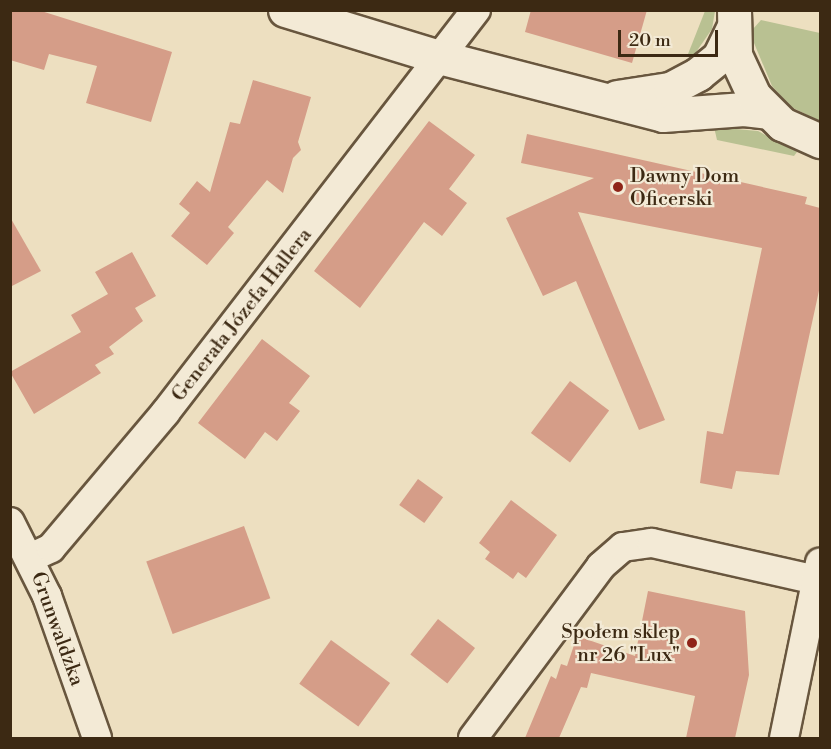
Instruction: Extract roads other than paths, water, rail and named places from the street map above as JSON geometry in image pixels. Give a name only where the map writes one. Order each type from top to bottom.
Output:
[{"type":"street","points":[[285,10],[439,57],[609,98],[663,115],[744,109],[768,112],[820,141]]},
{"type":"street","name":"Generała Józefa Hallera","points":[[30,558],[51,548],[165,413],[476,10]]},
{"type":"street","points":[[609,98],[646,95],[698,74],[718,57],[733,20]]},
{"type":"street","points":[[733,20],[743,77],[768,112]]},
{"type":"street","name":"Grunwaldzka","points":[[10,522],[30,558],[97,738]]},
{"type":"street","points":[[473,738],[600,566],[623,547],[652,543],[818,570],[784,738]]},
{"type":"place","name":"Dawny Dom Oficerski","points":[[618,187]]},
{"type":"place","name":"Społem sklep nr 26 \"Lux\"","points":[[692,643]]}]
